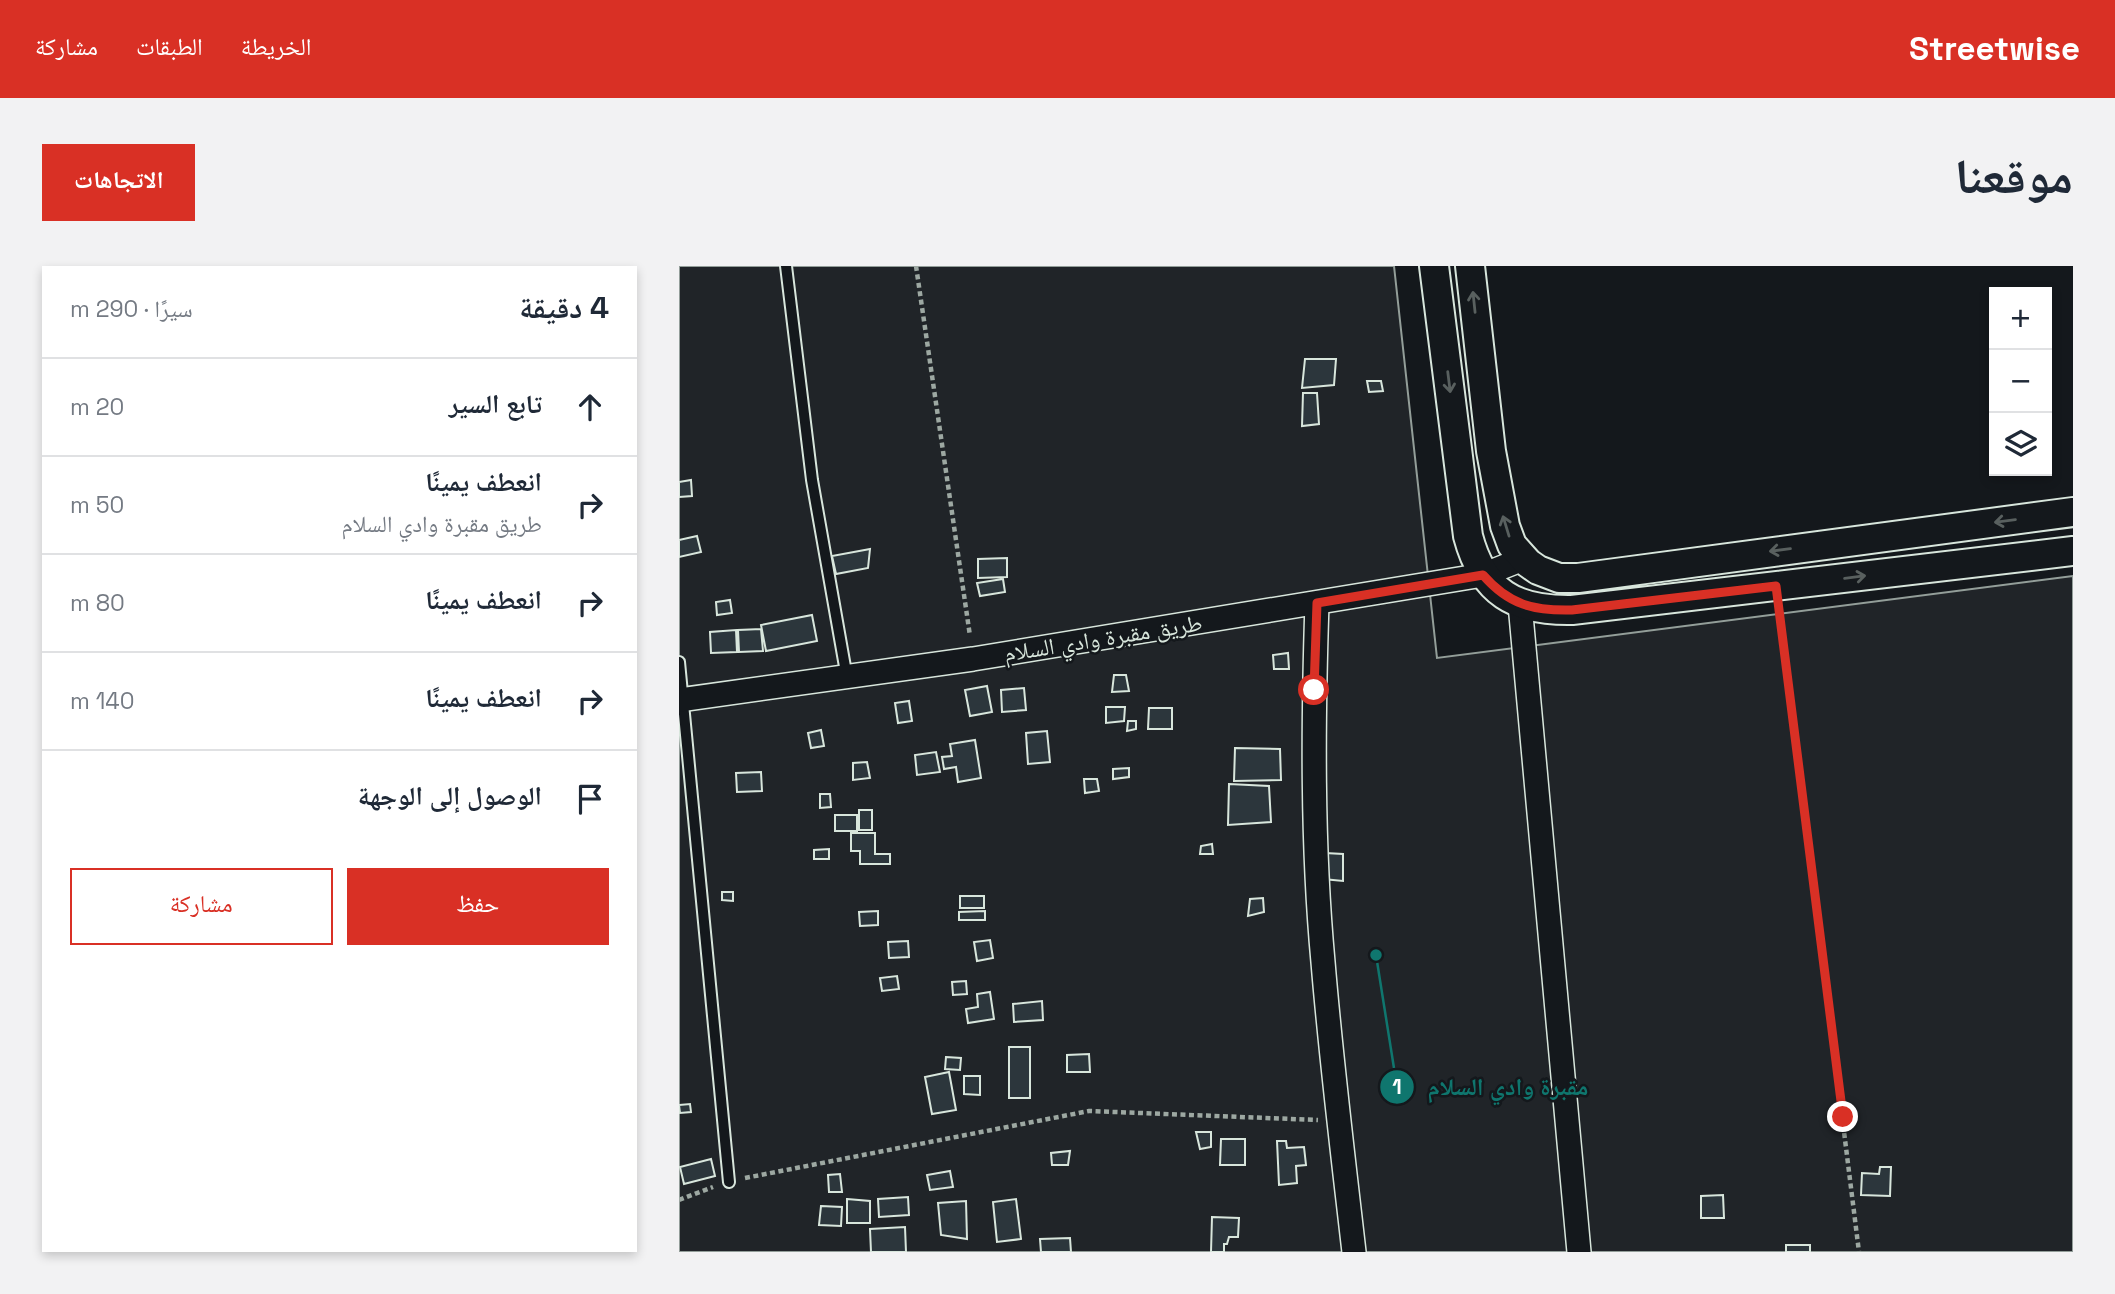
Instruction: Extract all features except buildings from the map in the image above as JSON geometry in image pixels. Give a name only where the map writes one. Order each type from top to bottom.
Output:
[{"type":"street","points":[[1434,266],[1468,536],[1473,555],[1483,575],[1505,596],[1520,604],[1545,610],[1572,610],[2073,551]]},
{"type":"street","points":[[1470,266],[1491,451],[1505,526],[1512,545],[1525,561],[1538,570],[1559,578],[1578,578],[2073,512]]},
{"type":"street","name":"طريق مقبرة وادي السلام","points":[[681,700],[973,659],[1317,603],[1483,575],[1525,561]]},
{"type":"street","points":[[1525,561],[1520,604],[1579,1252]]},
{"type":"street","points":[[1317,603],[1314,776],[1322,961],[1354,1252]]},
{"type":"lane","points":[[786,266],[812,480],[847,677]]},
{"type":"lane","points":[[679,662],[729,1182]]},
{"type":"path","points":[[916,266],[973,659]]},
{"type":"path","points":[[1776,586],[1859,1252]]},
{"type":"path","points":[[679,1200],[729,1182],[1089,1111],[1340,1121]]},
{"type":"shaded area","points":[[679,266],[1394,266],[1437,658],[2073,576],[2073,1252],[679,1252]]},
{"type":"place","name":"مقبرة وادي السلام","points":[[1376,955]]},
{"type":"route","points":[[1314,690],[1317,603],[1483,575],[1505,596],[1520,604],[1545,610],[1572,610],[1776,586],[1843,1117]]}]
